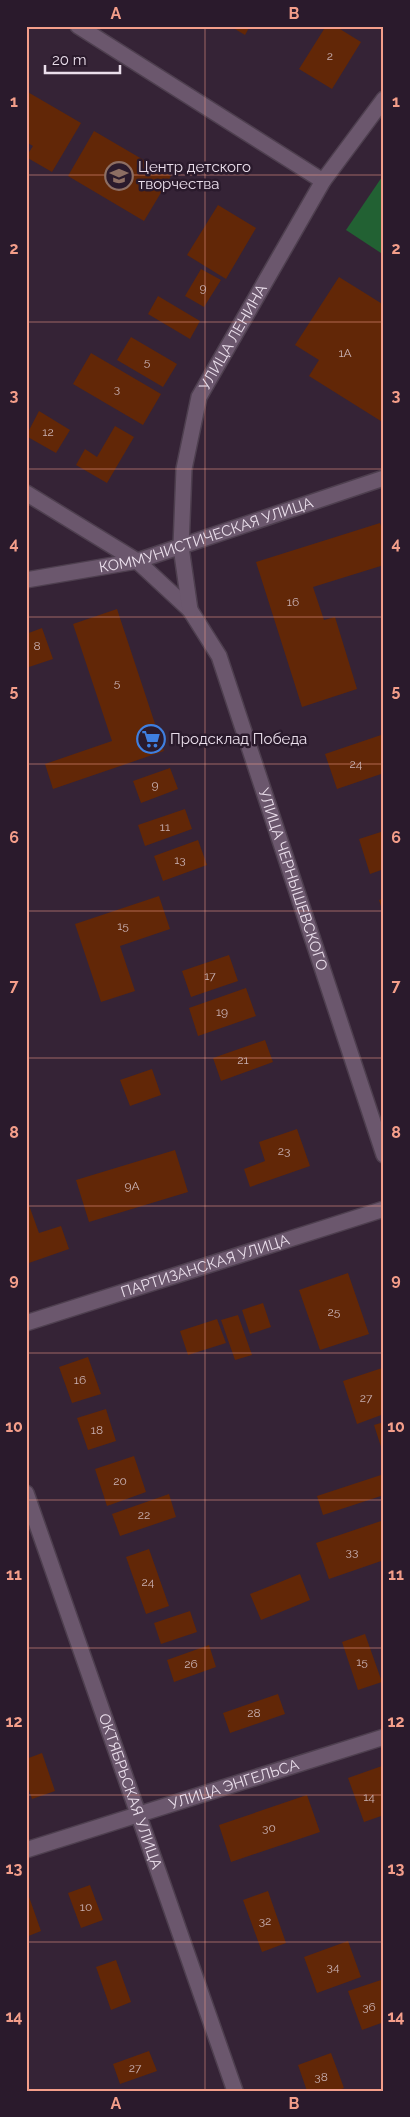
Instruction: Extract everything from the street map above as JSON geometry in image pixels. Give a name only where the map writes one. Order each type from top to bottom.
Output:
[{"type":"street","points":[[78,26],[323,181]]},
{"type":"street","name":"УЛИЦА ЛЕНИНА","points":[[190,610],[181,547],[184,469],[199,397],[323,181],[384,99]]},
{"type":"street","name":"КОММУНИСТИЧЕСКАЯ УЛИЦА","points":[[26,580],[137,562],[384,478]]},
{"type":"street","points":[[26,493],[137,562],[190,610]]},
{"type":"street","name":"УЛИЦА ЧЕРНЫШЕВСКОГО","points":[[190,610],[219,656],[384,1155]]},
{"type":"street","name":"ПАРТИЗАНСКАЯ УЛИЦА","points":[[26,1323],[384,1209]]},
{"type":"street","name":"ОКТЯБРЬСКАЯ УЛИЦА","points":[[26,1493],[234,2091]]},
{"type":"street","name":"УЛИЦА ЭНГЕЛЬСА","points":[[26,1850],[384,1738]]},
{"type":"green space","points":[[384,174],[384,255],[346,230]]},
{"type":"building","points":[[230,26],[250,26],[245,35]]},
{"type":"building","points":[[326,26],[335,26],[361,42],[332,89],[299,69]]},
{"type":"building","points":[[26,91],[81,123],[52,172],[26,157],[33,146],[26,142]]},
{"type":"building","name":"Центр детского творчества","points":[[94,131],[171,176],[144,221],[68,176]]},
{"type":"building","points":[[218,205],[256,228],[226,279],[187,255]]},
{"type":"building","points":[[201,269],[221,280],[204,307],[185,296]]},
{"type":"building","points":[[339,277],[384,305],[384,423],[309,376],[319,360],[295,345]]},
{"type":"building","points":[[158,296],[200,321],[190,339],[148,314]]},
{"type":"building","points":[[131,337],[177,364],[163,387],[117,360]]},
{"type":"building","points":[[91,353],[161,394],[143,425],[73,384]]},
{"type":"building","points":[[39,411],[70,430],[56,453],[26,436]]},
{"type":"building","points":[[115,426],[134,437],[107,483],[76,465],[85,449],[97,457]]},
{"type":"building","points":[[380,523],[384,535],[384,565],[313,587],[324,620],[335,617],[357,689],[302,707],[256,562]]},
{"type":"building","points":[[117,609],[164,751],[53,789],[45,764],[112,741],[73,624]]},
{"type":"building","points":[[42,628],[53,659],[26,668],[26,634]]},
{"type":"building","points":[[384,734],[384,773],[337,789],[325,754]]},
{"type":"building","points":[[170,768],[178,789],[141,803],[133,781]]},
{"type":"building","points":[[185,809],[192,829],[145,846],[138,825]]},
{"type":"building","points":[[384,831],[384,869],[370,874],[359,839]]},
{"type":"building","points":[[198,840],[207,865],[163,881],[154,856]]},
{"type":"building","points":[[159,896],[170,929],[120,946],[135,991],[101,1002],[75,924]]},
{"type":"building","points":[[384,898],[384,913],[383,913],[379,900]]},
{"type":"building","points":[[229,955],[238,981],[191,997],[182,971]]},
{"type":"building","points":[[246,988],[256,1016],[198,1036],[189,1008]]},
{"type":"building","points":[[265,1040],[273,1062],[221,1081],[213,1058]]},
{"type":"building","points":[[152,1069],[161,1095],[130,1106],[120,1080]]},
{"type":"building","points":[[297,1129],[310,1166],[250,1187],[244,1169],[265,1161],[259,1142]]},
{"type":"building","points":[[175,1150],[188,1192],[89,1222],[76,1180]]},
{"type":"building","points":[[26,1197],[39,1233],[61,1226],[69,1249],[26,1264]]},
{"type":"building","points":[[348,1273],[369,1334],[320,1350],[299,1290]]},
{"type":"building","points":[[263,1303],[271,1327],[250,1334],[242,1310]]},
{"type":"building","points":[[238,1315],[252,1355],[235,1360],[221,1320]]},
{"type":"building","points":[[217,1319],[226,1343],[188,1355],[180,1331]]},
{"type":"building","points":[[88,1357],[101,1394],[72,1403],[59,1367]]},
{"type":"building","points":[[382,1368],[384,1375],[384,1414],[357,1424],[343,1381]]},
{"type":"building","points":[[106,1409],[116,1441],[88,1450],[77,1418]]},
{"type":"building","points":[[384,1422],[384,1453],[383,1453],[374,1425]]},
{"type":"building","points":[[134,1456],[146,1492],[107,1506],[95,1469]]},
{"type":"building","points":[[384,1474],[384,1495],[323,1515],[317,1496]]},
{"type":"building","points":[[169,1494],[176,1517],[120,1536],[112,1514]]},
{"type":"building","points":[[384,1520],[384,1560],[329,1579],[316,1543]]},
{"type":"building","points":[[149,1549],[169,1606],[146,1614],[126,1557]]},
{"type":"building","points":[[300,1574],[310,1600],[261,1620],[250,1594]]},
{"type":"building","points":[[190,1611],[197,1632],[161,1644],[154,1623]]},
{"type":"building","points":[[365,1634],[382,1682],[358,1690],[342,1642]]},
{"type":"building","points":[[209,1645],[216,1667],[174,1682],[167,1660]]},
{"type":"building","points":[[278,1694],[285,1714],[230,1733],[223,1713]]},
{"type":"building","points":[[42,1753],[55,1791],[32,1799],[26,1781],[26,1759]]},
{"type":"building","points":[[382,1766],[384,1772],[384,1815],[364,1822],[348,1778]]},
{"type":"building","points":[[307,1795],[320,1832],[231,1862],[219,1825]]},
{"type":"building","points":[[90,1885],[103,1920],[81,1928],[68,1893]]},
{"type":"building","points":[[268,1891],[286,1943],[262,1952],[243,1900]]},
{"type":"building","points":[[26,1894],[28,1894],[41,1931],[26,1937]]},
{"type":"building","points":[[348,1941],[361,1977],[317,1993],[304,1957]]},
{"type":"building","points":[[116,1960],[131,2002],[111,2010],[96,1967]]},
{"type":"building","points":[[384,1979],[384,2022],[362,2030],[348,1991]]},
{"type":"building","points":[[149,2051],[157,2071],[120,2084],[113,2064]]},
{"type":"building","points":[[331,2053],[344,2088],[336,2091],[307,2091],[298,2065]]},
{"type":"place","name":"Центр детского творчества","points":[[119,176]]},
{"type":"place","name":"Продсклад Победа","points":[[151,739]]}]
